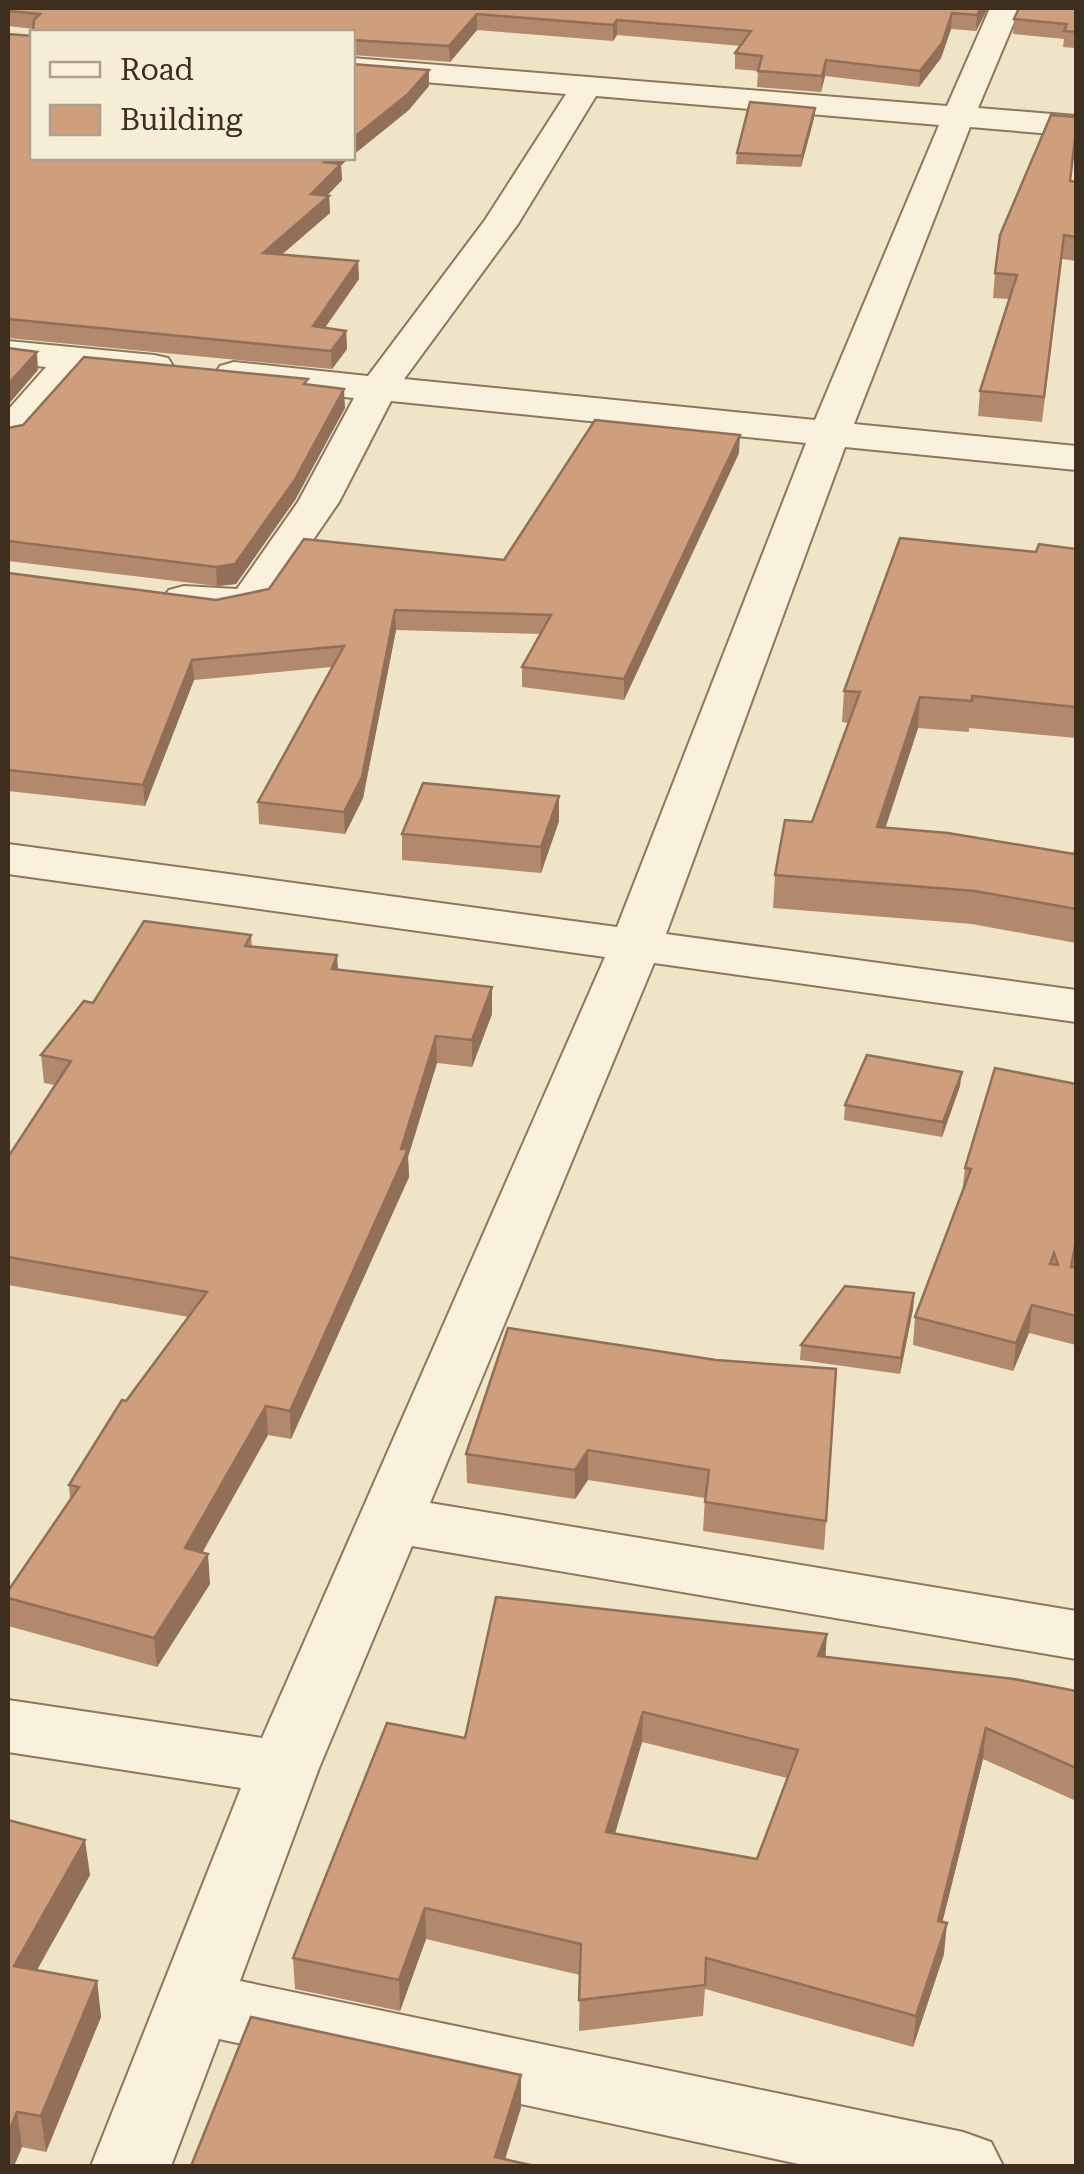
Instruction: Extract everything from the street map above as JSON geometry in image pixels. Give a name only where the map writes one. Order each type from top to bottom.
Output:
[{"type":"street","points":[[131,2166],[284,1768],[637,942],[890,273],[1005,8]]},
{"type":"street","points":[[355,67],[1076,126]]},
{"type":"street","points":[[141,594],[217,603],[252,598],[318,502],[378,387],[500,224],[586,86]]},
{"type":"street","points":[[8,352],[1076,458]]},
{"type":"street","points":[[8,433],[74,358]]},
{"type":"street","points":[[8,858],[637,942],[1076,1006]]},
{"type":"street","points":[[388,1519],[1076,1635]]},
{"type":"street","points":[[8,1726],[284,1768]]},
{"type":"street","points":[[192,2002],[963,2166]]},
{"type":"building","points":[[981,8],[977,15],[952,13],[942,43],[920,71],[826,60],[822,76],[758,71],[762,56],[735,53],[751,31],[617,20],[613,25],[477,14],[449,46],[355,40],[355,30],[33,30],[34,20],[40,14],[8,11]]},
{"type":"building","points":[[1019,8],[1076,8],[1076,32],[1064,31],[1067,24],[1014,19]]},
{"type":"building","points":[[8,34],[30,36],[30,160],[326,160],[324,162],[341,164],[311,194],[329,196],[263,253],[358,261],[313,326],[346,331],[331,351],[8,319]]},
{"type":"building","points":[[355,64],[429,70],[408,94],[355,137]]},
{"type":"building","points":[[750,102],[815,108],[802,156],[737,153]]},
{"type":"building","points":[[1051,115],[1076,117],[1070,181],[1076,182],[1076,237],[1064,235],[1044,397],[980,391],[1017,275],[995,273],[1000,235]]},
{"type":"building","points":[[8,348],[37,352],[8,384]]},
{"type":"building","points":[[84,357],[308,379],[304,384],[344,389],[294,481],[235,564],[216,567],[8,541],[8,428],[23,425]]},
{"type":"building","points":[[595,420],[740,435],[624,679],[522,667],[551,615],[395,610],[362,777],[344,812],[258,802],[344,646],[192,660],[143,785],[8,770],[8,573],[216,600],[269,589],[304,539],[504,560]]},
{"type":"building","points":[[900,538],[1036,552],[1039,544],[1076,549],[1076,707],[972,696],[972,701],[920,697],[877,827],[948,833],[1074,854],[1076,849],[1076,909],[975,891],[775,875],[785,820],[812,822],[860,692],[844,691]]},
{"type":"building","points":[[423,783],[559,796],[541,847],[402,834]]},
{"type":"building","points":[[144,921],[251,935],[245,946],[337,955],[332,969],[492,987],[472,1040],[436,1036],[401,1149],[408,1149],[290,1411],[266,1406],[185,1548],[208,1554],[154,1638],[8,1598],[8,1591],[79,1487],[69,1485],[122,1400],[126,1401],[207,1292],[8,1257],[8,1157],[71,1061],[41,1055],[84,1001],[93,1003]]},
{"type":"building","points":[[867,1055],[962,1072],[943,1122],[845,1105]]},
{"type":"building","points":[[995,1068],[1076,1084],[1076,1241],[1071,1267],[1076,1267],[1076,1316],[1032,1305],[1016,1343],[915,1317],[971,1169],[965,1168]]},
{"type":"building","points":[[845,1286],[914,1293],[901,1358],[801,1345]]},
{"type":"building","points":[[508,1328],[716,1360],[836,1369],[826,1521],[705,1502],[709,1470],[588,1450],[575,1470],[466,1454]]},
{"type":"building","points":[[496,1597],[827,1634],[818,1656],[1014,1679],[1076,1691],[1076,1768],[986,1728],[938,1921],[947,1923],[916,2016],[706,1958],[705,1985],[579,2000],[581,1944],[425,1908],[399,1980],[293,1958],[387,1723],[465,1738]],"holes":[[[643,1712],[798,1750],[757,1859],[606,1832]]]},
{"type":"building","points":[[8,1820],[85,1840],[14,1966],[97,1981],[41,2116],[17,2112],[8,2134]]},
{"type":"building","points":[[251,2017],[521,2075],[495,2157],[535,2166],[191,2166]]}]
